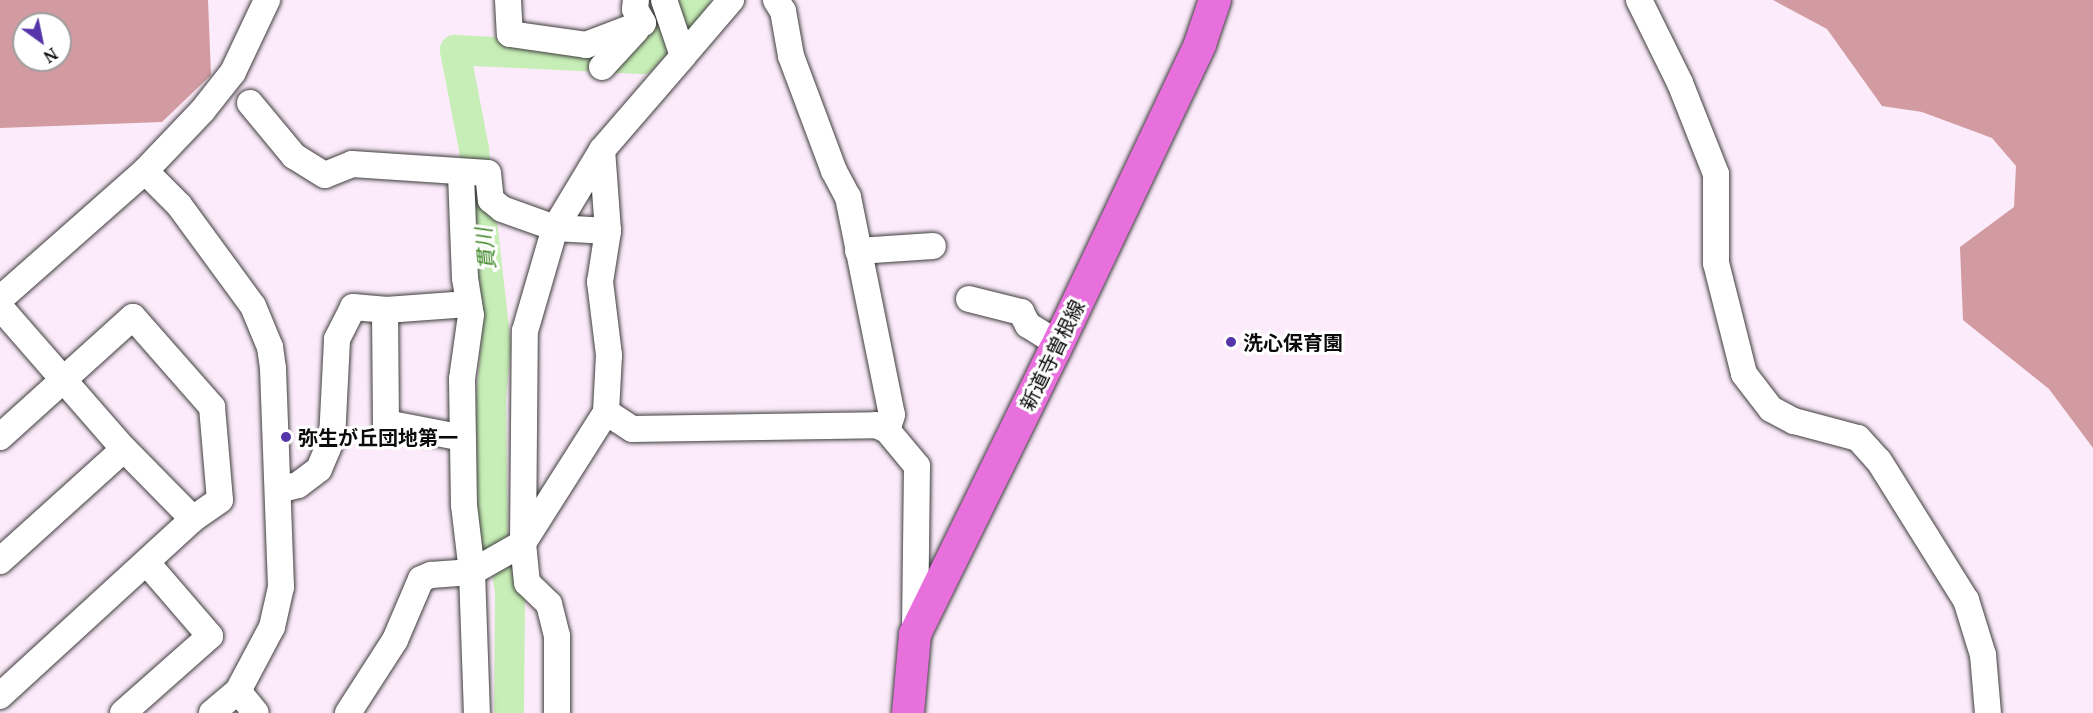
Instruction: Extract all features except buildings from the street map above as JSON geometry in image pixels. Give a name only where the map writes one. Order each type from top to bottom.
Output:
[{"type":"main road","name":"新道寺曽根線","points":[[908,713],[915,634],[1058,344],[1200,44],[1215,0]]},
{"type":"street","points":[[0,299],[145,171],[203,110],[232,72],[267,0]]},
{"type":"street","points":[[508,0],[510,34],[586,45],[640,12],[662,3],[682,50]]},
{"type":"street","points":[[557,713],[557,636],[549,604],[527,583],[518,544],[525,331],[553,227],[602,150],[682,50],[731,0]]},
{"type":"street","points":[[776,0],[783,11],[791,56],[834,171],[848,197],[892,416],[887,430]]},
{"type":"street","points":[[1639,0],[1680,83],[1716,174],[1716,263],[1744,374],[1771,409],[1794,421],[1858,438],[1879,461],[1966,600],[1983,655],[1988,713]]},
{"type":"street","points":[[602,67],[640,12]]},
{"type":"street","points":[[250,103],[294,156],[325,175],[352,164],[470,174],[488,173],[491,200],[502,208],[553,227],[608,231]]},
{"type":"street","points":[[348,713],[395,640],[421,579],[431,575],[476,570],[518,544],[606,412],[609,355],[600,282],[608,231],[602,150]]},
{"type":"street","points":[[145,171],[179,204],[253,306],[270,347],[273,369],[281,587],[272,627],[238,691],[212,713]]},
{"type":"street","points":[[470,174],[469,304],[462,379],[464,505],[476,570],[477,713]]},
{"type":"street","points":[[858,251],[933,246]]},
{"type":"street","points":[[969,299],[1021,312],[1028,325],[1058,344]]},
{"type":"street","points":[[279,490],[298,484],[319,468],[332,439],[337,339],[353,307],[384,310],[469,304]]},
{"type":"street","points":[[0,307],[124,449],[193,519]]},
{"type":"street","points":[[384,310],[386,423],[463,438]]},
{"type":"street","points":[[0,437],[133,317],[212,407],[220,500],[193,519],[0,696]]},
{"type":"street","points":[[606,412],[632,429],[876,424],[887,430],[917,466],[915,634]]},
{"type":"street","points":[[0,561],[124,449]]},
{"type":"street","points":[[123,713],[210,636],[147,563]]},
{"type":"street","points":[[238,691],[256,713]]},
{"type":"shaded area","points":[[0,0],[208,0],[211,75],[162,122],[0,128]]},
{"type":"shaded area","points":[[1773,0],[2093,0],[2093,448],[2049,389],[1963,320],[1960,247],[2014,207],[2016,166],[1992,138],[1922,112],[1882,106],[1827,29]]},
{"type":"waterway","name":"貫川","points":[[509,713],[510,591],[506,568],[493,543],[491,399],[496,346],[474,149],[455,50],[642,59],[696,0]]},
{"type":"place","name":"洗心保育園","points":[[1231,342]]},
{"type":"place","name":"弥生が丘団地第一","points":[[286,437]]}]
